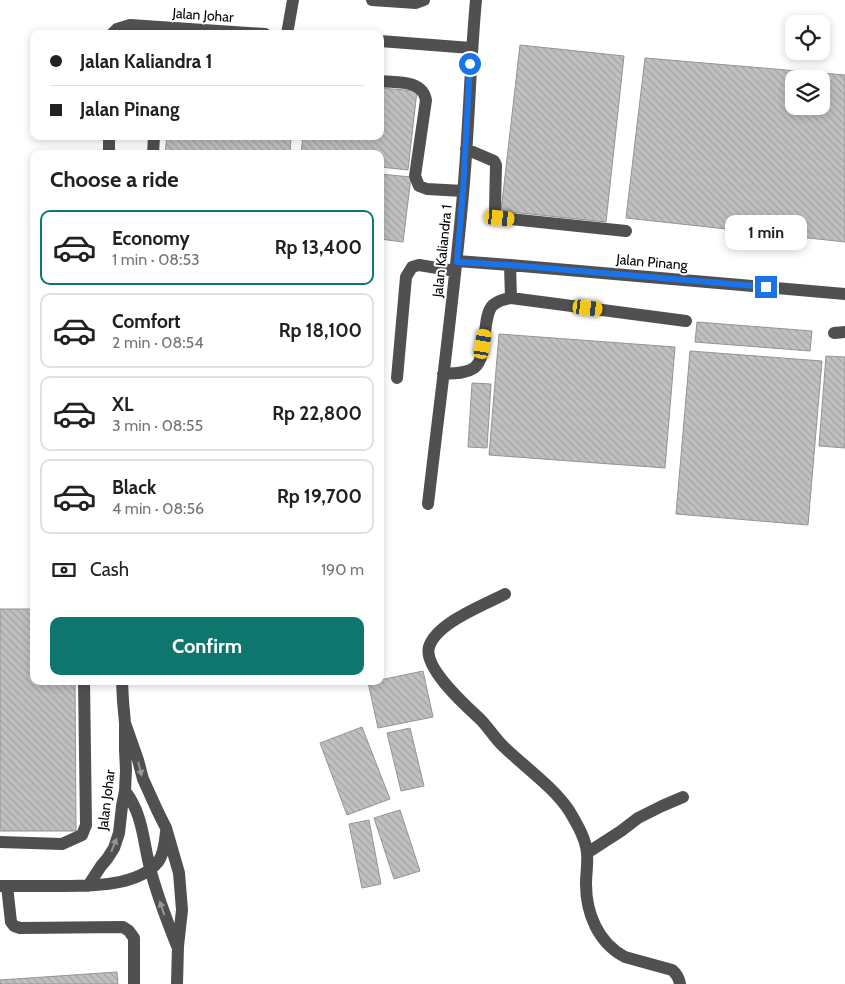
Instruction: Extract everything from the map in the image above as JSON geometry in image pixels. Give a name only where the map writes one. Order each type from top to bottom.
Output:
[{"type":"street","points":[[288,30],[293,0]]},
{"type":"street","points":[[372,0],[416,3],[424,0]]},
{"type":"street","name":"Jalan Kaliandra 1","points":[[428,504],[456,266],[476,0]]},
{"type":"street","name":"Jalan Johar","points":[[115,30],[130,25],[205,30]]},
{"type":"street","points":[[384,41],[471,48]]},
{"type":"street","points":[[384,81],[415,85],[424,93],[426,100],[415,176],[418,186],[427,189],[463,191]]},
{"type":"street","points":[[466,149],[494,161],[496,165],[495,210],[496,215],[500,218],[626,231]]},
{"type":"street","name":"Jalan Pinang","points":[[397,378],[406,277],[412,267],[419,265],[510,265],[845,294]]},
{"type":"street","points":[[510,265],[510,298]]},
{"type":"street","points":[[443,374],[464,373],[475,368],[480,360],[488,314],[491,306],[500,300],[510,298],[686,321]]},
{"type":"street","points":[[505,594],[448,623],[436,634],[428,648],[430,662],[458,699],[569,810],[585,842],[587,853],[587,902],[591,917],[602,939],[618,954],[672,970],[679,978],[680,984]]},
{"type":"street","points":[[0,842],[62,844],[82,836],[86,824],[84,685]]},
{"type":"street","name":"Jalan Johar","points":[[88,886],[114,848],[119,833],[126,770],[122,685]]},
{"type":"street","points":[[125,723],[138,760],[142,779],[166,828],[179,873],[182,910],[178,946],[177,984]]},
{"type":"street","points":[[125,791],[137,812],[150,869],[161,906],[178,946]]},
{"type":"street","points":[[587,853],[621,832],[638,818],[683,797]]},
{"type":"street","points":[[134,984],[134,938],[129,931],[123,927],[20,928],[14,926],[4,886],[88,886],[132,879],[150,869],[159,861],[164,848],[166,828]]},
{"type":"building","points":[[520,45],[624,56],[606,222],[501,211]]},
{"type":"building","points":[[645,58],[786,70],[785,115],[830,115],[830,74],[845,75],[845,242],[626,218]]},
{"type":"building","points":[[384,88],[417,91],[408,170],[384,167],[384,150],[301,150],[303,140],[384,140]]},
{"type":"building","points":[[167,140],[291,140],[290,150],[165,150]]},
{"type":"building","points":[[384,174],[411,177],[403,242],[384,240]]},
{"type":"building","points":[[697,322],[812,331],[810,351],[695,342]]},
{"type":"building","points":[[499,334],[675,347],[665,468],[489,455]]},
{"type":"building","points":[[690,351],[822,361],[808,525],[676,514]]},
{"type":"building","points":[[826,356],[845,357],[845,448],[819,446]]},
{"type":"building","points":[[472,383],[491,384],[487,448],[468,447]]},
{"type":"building","points":[[0,609],[30,609],[30,685],[75,685],[76,831],[0,831]]},
{"type":"building","points":[[423,671],[433,717],[378,728],[369,685],[384,685],[384,679]]},
{"type":"building","points":[[362,727],[390,799],[347,815],[320,743]]},
{"type":"building","points":[[410,728],[424,786],[401,791],[387,733]]},
{"type":"building","points":[[400,810],[420,871],[394,879],[374,818]]},
{"type":"building","points":[[369,820],[381,884],[362,888],[349,824]]},
{"type":"building","points":[[117,972],[118,984],[0,984],[0,980]]},
{"type":"route","points":[[470,64],[457,262],[766,287]]}]
